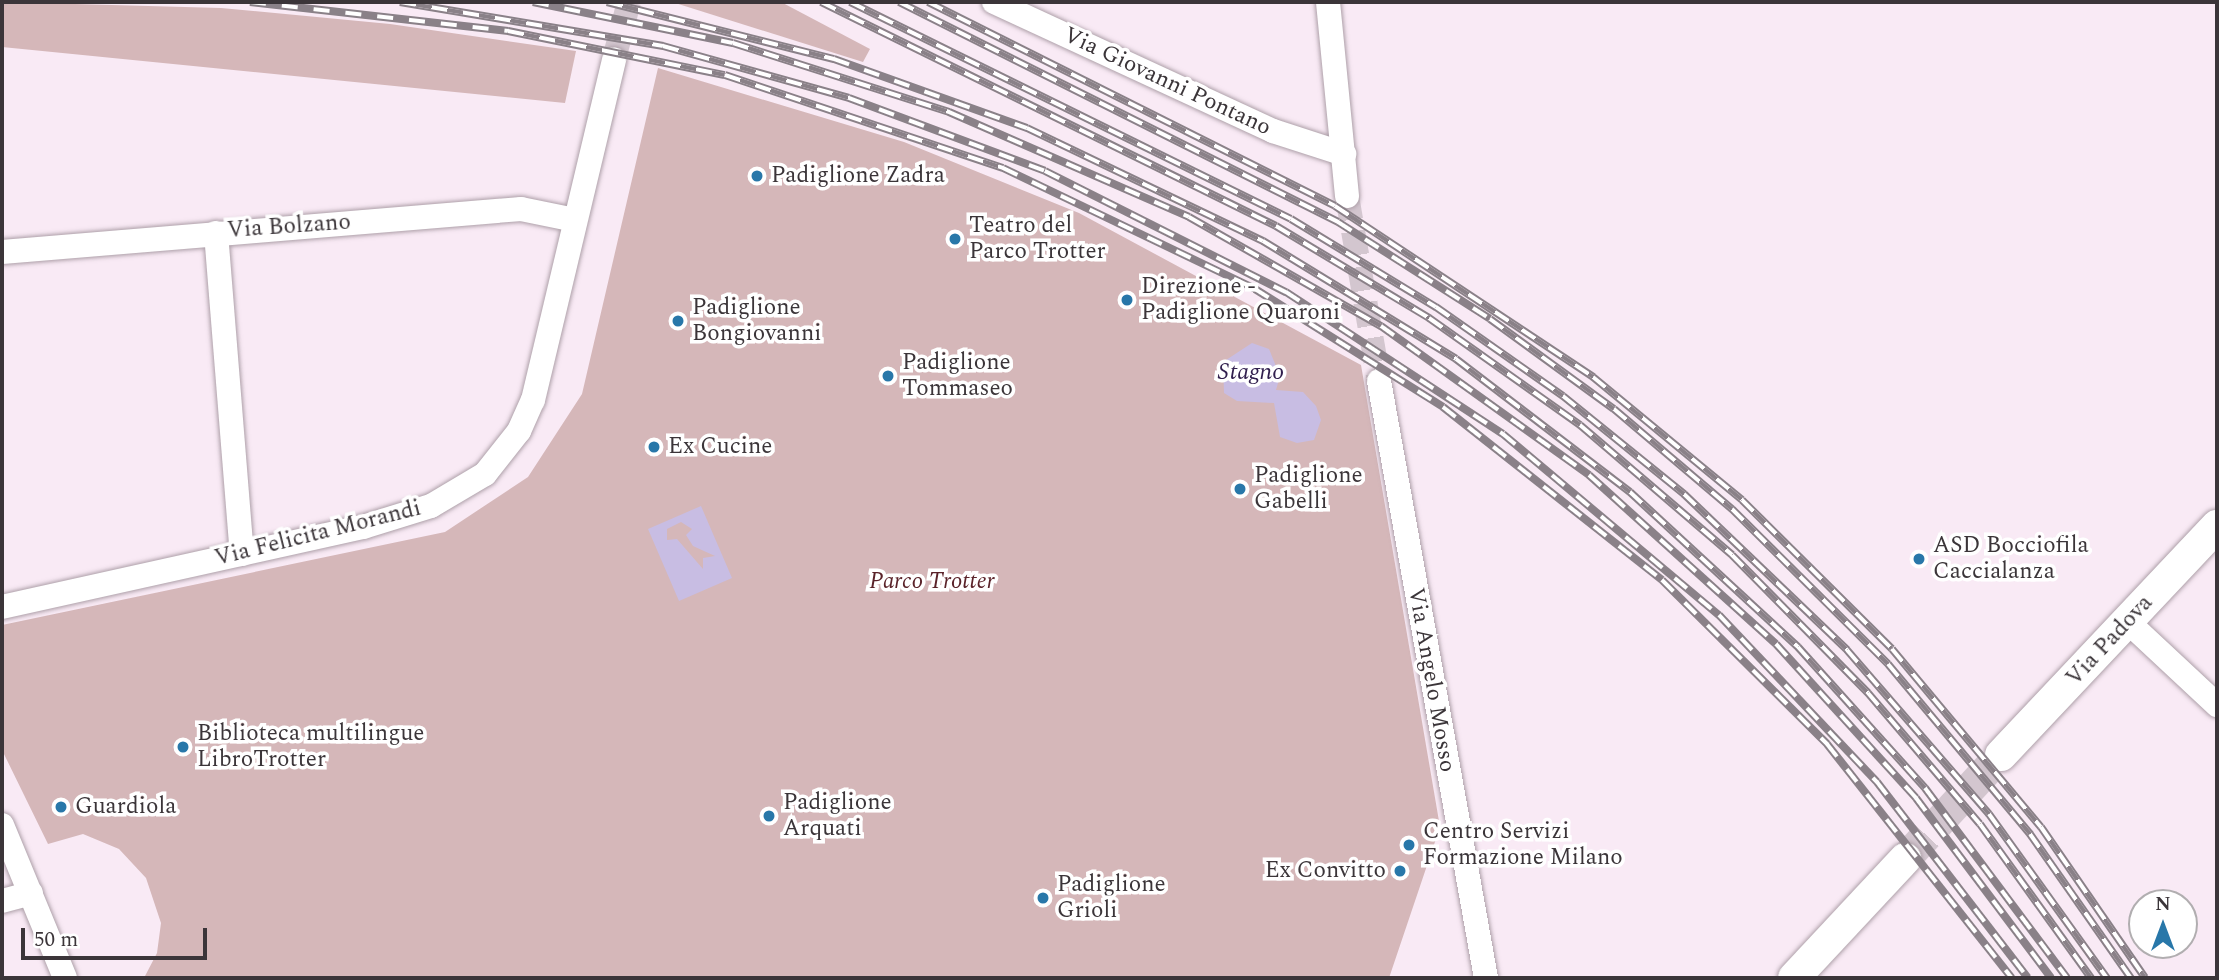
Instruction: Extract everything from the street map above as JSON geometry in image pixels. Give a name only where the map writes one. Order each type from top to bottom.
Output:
[{"type":"street","name":"Via Giovanni Pontano","points":[[994,2],[1273,131],[1344,154]]},
{"type":"street","points":[[1328,2],[1347,196]]},
{"type":"street","name":"Via Felicita Morandi","points":[[2,607],[242,554],[422,509],[463,491],[491,467],[533,400],[614,59]]},
{"type":"street","name":"Via Bolzano","points":[[2,252],[521,209],[575,220]]},
{"type":"street","points":[[216,233],[242,554]]},
{"type":"street","name":"Via Angelo Mosso","points":[[1379,381],[1486,978]]},
{"type":"street","name":"Via Padova","points":[[2001,755],[2217,526]]},
{"type":"street","points":[[2128,622],[2217,705]]},
{"type":"street","points":[[2,825],[65,978]]},
{"type":"street","points":[[1794,978],[1905,859]]},
{"type":"street","points":[[2,901],[31,893]]},
{"type":"green space","points":[[2,2],[221,8],[390,24],[576,51],[565,103],[2,47]]},
{"type":"green space","points":[[672,2],[781,2],[870,49],[863,62]]},
{"type":"green space","name":"Parco Trotter","points":[[658,68],[904,142],[1079,213],[1361,365],[1440,827],[1389,978],[144,978],[157,953],[161,923],[146,878],[119,849],[83,834],[48,844],[2,750],[2,625],[445,532],[528,477],[582,394]]},
{"type":"water","name":"Stagno","points":[[1252,343],[1269,349],[1280,376],[1276,390],[1303,392],[1316,406],[1321,420],[1314,440],[1297,443],[1280,437],[1274,403],[1237,401],[1224,393],[1223,362]]},
{"type":"water","points":[[701,506],[732,578],[679,601],[648,529]],"holes":[[[681,522],[692,529],[686,535],[693,546],[715,556],[703,558],[703,569],[677,539],[667,540],[667,529]]]},
{"type":"tunnel","points":[[614,59],[629,2]]},
{"type":"tunnel","points":[[1347,196],[1379,381]]},
{"type":"tunnel","points":[[1905,859],[2001,755]]},
{"type":"railway","points":[[250,2],[508,31],[725,75],[1003,168],[1255,289],[1443,407],[1662,580],[1827,744],[2012,978]]},
{"type":"railway","points":[[400,2],[663,46],[849,98],[1045,171],[1286,292],[1503,434],[1719,615],[1877,782],[2028,978]]},
{"type":"railway","points":[[533,2],[733,43],[949,112],[1189,217],[1381,326],[1589,475],[1776,644],[1916,798],[2051,978]]},
{"type":"railway","points":[[607,2],[834,59],[1027,128],[1263,241],[1456,359],[1630,492],[1798,647],[1925,788],[2067,978]]},
{"type":"railway","points":[[821,2],[1276,226],[1429,318],[1580,425],[1732,555],[1868,693],[1980,824],[2091,978]]},
{"type":"railway","points":[[850,2],[1291,219],[1436,307],[1563,396],[1684,494],[1847,650],[1989,814],[2107,978]]},
{"type":"railway","points":[[899,2],[1338,222],[1490,319],[1614,409],[1732,509],[1888,664],[2030,834],[2131,978]]},
{"type":"railway","points":[[928,2],[1335,206],[1593,377],[1742,500],[1892,649],[2041,827],[2145,978]]},
{"type":"place","name":"Padiglione Zadra","points":[[757,176]]},
{"type":"place","name":"Teatro del Parco Trotter","points":[[955,239]]},
{"type":"place","name":"Direzione - Padiglione Quaroni","points":[[1127,300]]},
{"type":"place","name":"Padiglione Bongiovanni","points":[[678,321]]},
{"type":"place","name":"Padiglione Tommaseo","points":[[888,376]]},
{"type":"place","name":"Ex Cucine","points":[[654,447]]},
{"type":"place","name":"Padiglione Gabelli","points":[[1240,489]]},
{"type":"place","name":"ASD Bocciofila Caccialanza","points":[[1919,559]]},
{"type":"place","name":"Biblioteca multilingue LibroTrotter","points":[[183,747]]},
{"type":"place","name":"Guardiola","points":[[61,807]]},
{"type":"place","name":"Padiglione Arquati","points":[[769,816]]},
{"type":"place","name":"Centro Servizi Formazione Milano","points":[[1409,845]]},
{"type":"place","name":"Ex Convitto","points":[[1400,871]]},
{"type":"place","name":"Padiglione Grioli","points":[[1043,898]]}]
